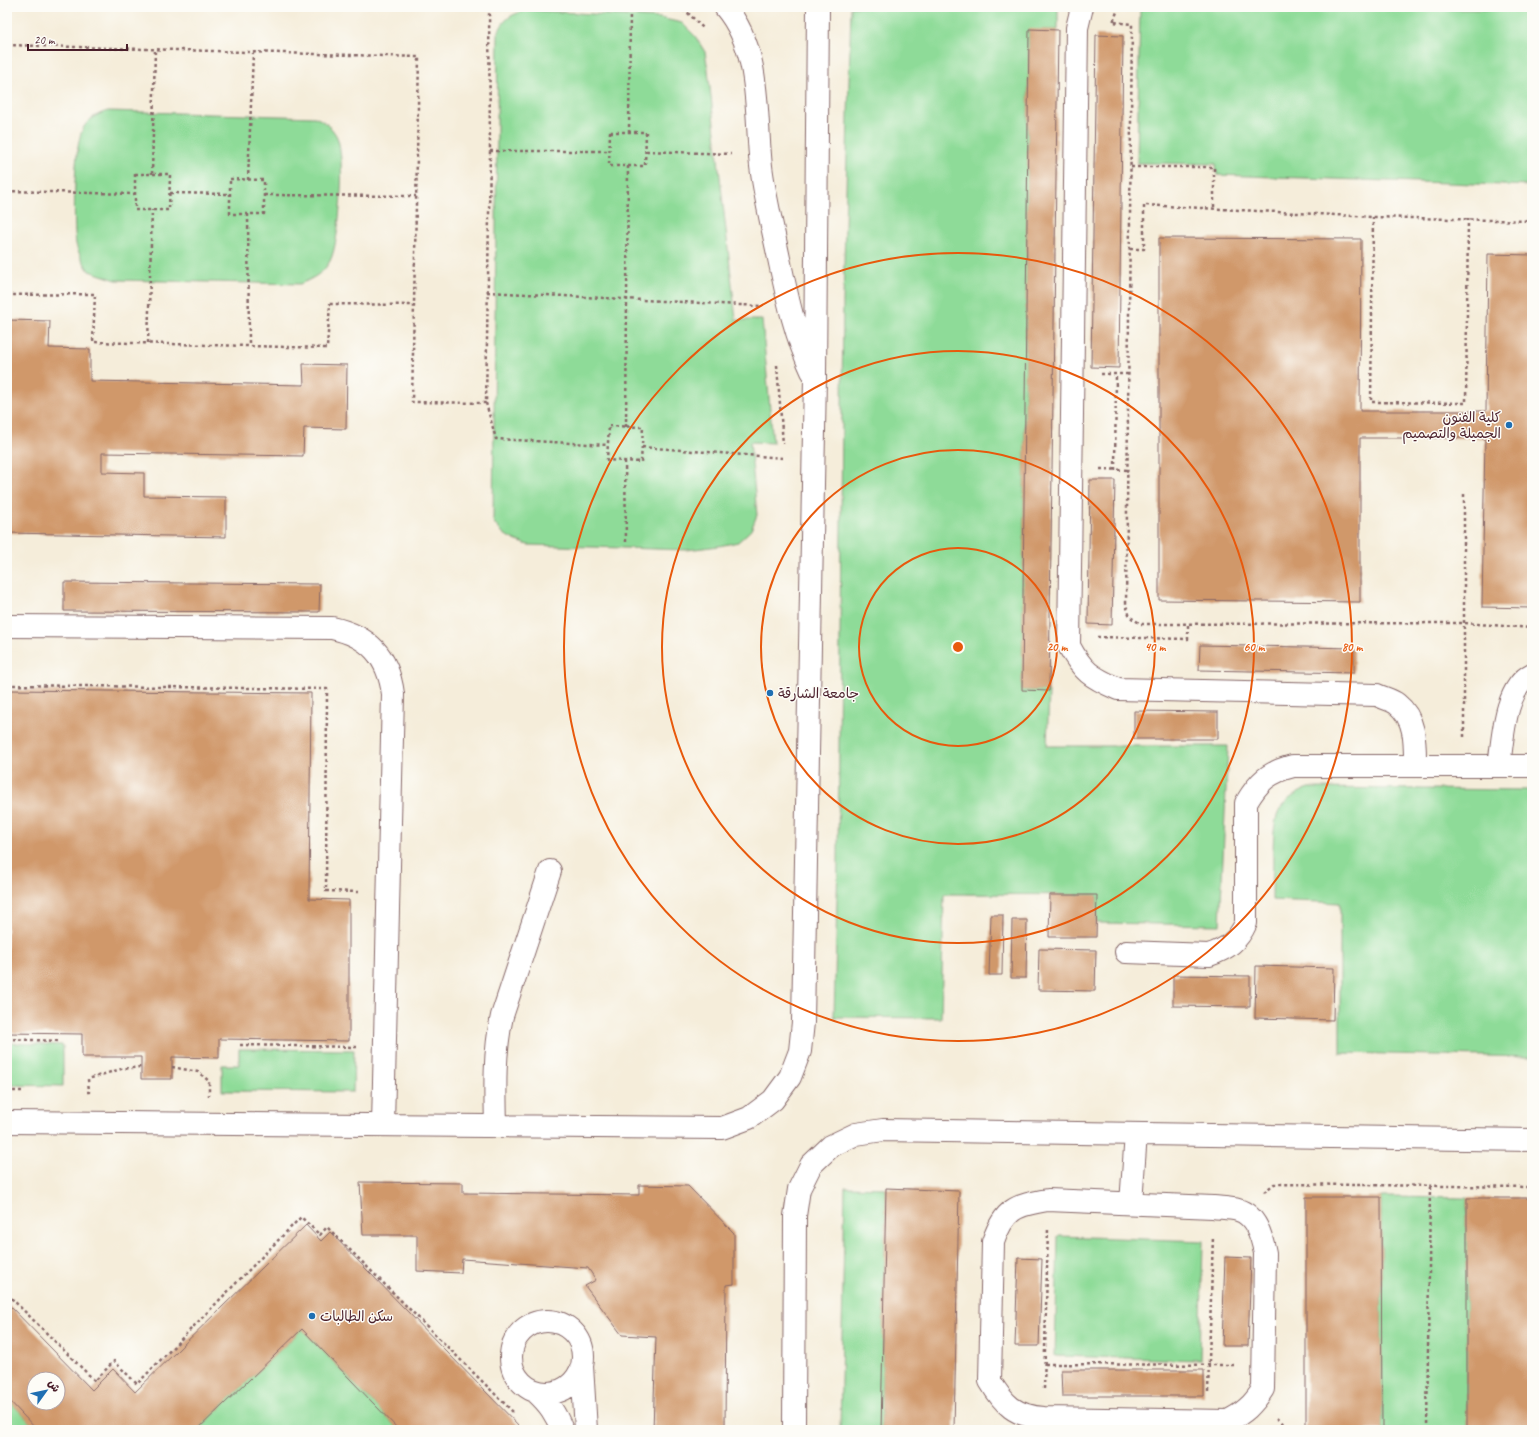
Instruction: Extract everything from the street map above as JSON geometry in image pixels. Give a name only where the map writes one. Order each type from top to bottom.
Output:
[{"type":"street","points":[[726,7],[744,38],[754,73],[764,182],[790,310],[803,352],[815,378]]},
{"type":"street","points":[[7,1122],[722,1128],[750,1118],[773,1100],[790,1077],[800,1051],[803,1022],[815,378],[818,7]]},
{"type":"street","points":[[1082,7],[1076,28],[1069,646],[1079,665],[1095,679],[1118,689],[1377,695],[1397,704],[1408,716],[1415,735],[1415,765]]},
{"type":"street","points":[[7,626],[332,628],[359,636],[378,654],[387,666],[391,677],[393,694],[383,1125]]},
{"type":"street","points":[[1499,766],[1507,712],[1516,690],[1532,674]]},
{"type":"street","points":[[1126,952],[1208,955],[1221,951],[1232,944],[1240,935],[1246,923],[1246,803],[1255,788],[1266,777],[1279,770],[1293,766],[1532,766]]},
{"type":"street","points":[[496,1126],[495,1058],[497,1039],[502,1016],[550,871]]},
{"type":"street","points":[[794,1430],[795,1216],[799,1189],[812,1165],[831,1146],[856,1134],[883,1130],[1532,1140]]},
{"type":"street","points":[[1132,1203],[1136,1134]]},
{"type":"street","points":[[1048,1200],[1132,1203],[1213,1207],[1239,1210],[1253,1221],[1262,1236],[1265,1253],[1263,1389],[1254,1403],[1243,1414],[1228,1421],[1044,1418],[1032,1417],[1016,1412],[1000,1399],[990,1381],[993,1242],[999,1225],[1011,1210],[1028,1203],[1048,1200]]},
{"type":"street","points":[[562,1430],[557,1416],[548,1403],[536,1392],[525,1386],[516,1377],[511,1364],[510,1352],[514,1339],[523,1329],[534,1322],[547,1320],[560,1323],[571,1330],[579,1340],[583,1353],[582,1366],[586,1430]]},
{"type":"street","points":[[536,1392],[548,1394],[560,1391],[570,1385],[577,1377],[582,1366]]},
{"type":"path","points":[[489,7],[490,150],[486,403],[496,439],[608,444]]},
{"type":"path","points":[[629,133],[630,7]]},
{"type":"path","points":[[1119,7],[1113,22],[1132,24],[1127,612],[1135,622],[1141,624],[1464,623],[1532,628]]},
{"type":"path","points":[[7,45],[419,57],[412,402],[486,403]]},
{"type":"path","points":[[152,174],[156,49]]},
{"type":"path","points":[[248,180],[253,53]]},
{"type":"path","points":[[610,132],[629,133],[646,132],[646,166],[610,166],[610,132]]},
{"type":"path","points":[[490,150],[610,151]]},
{"type":"path","points":[[646,151],[739,154]]},
{"type":"path","points":[[626,426],[628,166]]},
{"type":"path","points":[[1131,167],[1214,167],[1214,209]]},
{"type":"path","points":[[135,174],[152,174],[170,174],[169,210],[135,210],[135,174]]},
{"type":"path","points":[[230,179],[264,180],[264,214],[230,214],[230,194],[230,179]]},
{"type":"path","points":[[7,191],[134,194]]},
{"type":"path","points":[[170,193],[230,194]]},
{"type":"path","points":[[264,195],[416,196]]},
{"type":"path","points":[[1130,249],[1144,249],[1144,205],[1373,217],[1532,221]]},
{"type":"path","points":[[148,343],[152,210]]},
{"type":"path","points":[[248,214],[249,345]]},
{"type":"path","points":[[1373,217],[1371,402],[1466,403],[1468,219]]},
{"type":"path","points":[[487,292],[765,306]]},
{"type":"path","points":[[7,295],[95,294],[93,342],[327,348],[330,304],[414,305]]},
{"type":"path","points":[[642,447],[784,458],[777,360]]},
{"type":"path","points":[[1115,470],[1116,374]]},
{"type":"path","points":[[609,426],[626,426],[643,427],[642,462],[607,460],[609,426]]},
{"type":"path","points":[[625,461],[626,542]]},
{"type":"path","points":[[1464,494],[1464,765]]},
{"type":"path","points":[[1068,636],[1188,639],[1188,624]]},
{"type":"path","points":[[7,684],[327,689],[326,891],[359,892],[359,900]]},
{"type":"path","points":[[7,1039],[59,1041]]},
{"type":"path","points":[[358,1039],[358,1054]]},
{"type":"path","points":[[240,1045],[358,1047]]},
{"type":"path","points":[[82,1092],[89,1092],[88,1079],[121,1069],[141,1067]]},
{"type":"path","points":[[172,1067],[198,1072],[209,1081],[209,1097],[217,1097]]},
{"type":"path","points":[[7,1091],[29,1092]]},
{"type":"path","points":[[1239,1210],[1274,1184],[1532,1187]]},
{"type":"path","points":[[1427,1430],[1430,1186]]},
{"type":"path","points":[[1044,1418],[1048,1200]]},
{"type":"path","points":[[1208,1420],[1213,1207]]},
{"type":"path","points":[[7,1294],[95,1381],[114,1361],[137,1384],[301,1217],[320,1234],[327,1227],[520,1419]]},
{"type":"path","points":[[1045,1364],[1264,1365]]},
{"type":"green space","points":[[851,7],[1058,7],[1058,30],[1029,30],[1022,690],[1049,691],[1047,746],[1228,746],[1220,925],[1097,923],[1097,895],[944,894],[941,1018],[834,1017],[838,860],[843,301]]},
{"type":"green space","points":[[1140,7],[1532,10],[1532,186],[1217,175],[1216,164],[1137,163]]},
{"type":"green space","points":[[527,10],[660,18],[682,23],[695,36],[705,52],[736,320],[762,320],[773,443],[750,442],[757,515],[751,530],[738,542],[687,550],[528,545],[508,537],[496,526],[493,521],[498,33],[503,23],[509,17]]},
{"type":"green space","points":[[108,111],[315,117],[325,122],[333,130],[337,137],[340,147],[341,162],[341,199],[339,219],[334,251],[330,261],[317,275],[300,284],[116,280],[89,271],[76,244],[74,204],[77,153],[79,140],[86,124],[96,116]]},
{"type":"green space","points":[[1309,788],[1532,790],[1532,1057],[1340,1053],[1340,903],[1272,900],[1274,830],[1278,813],[1289,799],[1297,793]]},
{"type":"green space","points":[[7,1043],[63,1045],[63,1086],[7,1085]]},
{"type":"green space","points":[[239,1049],[354,1050],[353,1092],[222,1091],[222,1065],[239,1065]]},
{"type":"green space","points":[[845,1187],[886,1188],[881,1430],[840,1430]]},
{"type":"green space","points":[[1381,1197],[1467,1198],[1467,1430],[1382,1430]]},
{"type":"green space","points":[[1058,1236],[1203,1241],[1200,1360],[1055,1356]]},
{"type":"green space","points":[[302,1329],[399,1430],[197,1430]]},
{"type":"green space","points":[[7,1398],[37,1430],[7,1430]]},
{"type":"building","points":[[1029,29],[1058,30],[1049,691],[1022,690]]},
{"type":"building","points":[[1096,35],[1123,36],[1119,368],[1091,367]]},
{"type":"building","points":[[1159,238],[1361,239],[1360,411],[1486,411],[1488,254],[1532,255],[1532,608],[1482,607],[1485,438],[1360,438],[1360,602],[1159,600]]},
{"type":"building","points":[[7,320],[50,321],[49,348],[90,349],[90,381],[304,385],[303,364],[347,365],[346,429],[304,428],[303,456],[102,453],[102,472],[144,473],[144,496],[226,497],[226,537],[7,533]]},
{"type":"building","points":[[1090,480],[1115,480],[1112,625],[1088,624]]},
{"type":"building","points":[[64,582],[320,584],[319,612],[64,611]]},
{"type":"building","points":[[1200,645],[1354,648],[1354,673],[1199,670]]},
{"type":"building","points":[[7,690],[311,693],[309,899],[349,900],[349,1041],[219,1039],[219,1058],[172,1057],[172,1079],[141,1079],[141,1057],[82,1057],[82,1034],[7,1033]]},
{"type":"building","points":[[1134,711],[1218,712],[1218,739],[1134,739]]},
{"type":"building","points":[[1050,895],[1097,895],[1096,937],[1049,937]]},
{"type":"building","points":[[991,915],[1003,915],[1002,975],[989,975]]},
{"type":"building","points":[[1012,920],[1027,920],[1026,978],[1011,978]]},
{"type":"building","points":[[1039,949],[1096,950],[1095,991],[1038,990]]},
{"type":"building","points":[[1256,966],[1334,968],[1333,1020],[1255,1018]]},
{"type":"building","points":[[1173,975],[1250,976],[1250,1007],[1173,1006]]},
{"type":"building","points":[[360,1182],[463,1183],[463,1193],[639,1195],[639,1185],[688,1186],[734,1233],[734,1284],[726,1285],[725,1430],[653,1430],[656,1337],[622,1335],[585,1286],[596,1280],[588,1268],[462,1259],[461,1273],[417,1271],[417,1235],[363,1235]]},
{"type":"building","points":[[886,1188],[959,1191],[954,1430],[881,1430]]},
{"type":"building","points":[[1306,1197],[1381,1197],[1382,1430],[1306,1430]]},
{"type":"building","points":[[1467,1198],[1532,1198],[1532,1430],[1467,1430]]},
{"type":"building","name":"سكن الطالبات","points":[[306,1225],[321,1241],[330,1232],[523,1430],[399,1430],[302,1329],[197,1430],[37,1430],[7,1398],[7,1303],[92,1390],[113,1369],[135,1392]]},
{"type":"building","points":[[1225,1257],[1251,1258],[1248,1346],[1222,1346]]},
{"type":"building","points":[[1018,1258],[1042,1259],[1039,1346],[1015,1346]]},
{"type":"building","points":[[1061,1370],[1204,1370],[1204,1396],[1062,1396]]},
{"type":"place","name":"كلية الفنون الجميلة والتصميم","points":[[1509,425]]},
{"type":"place","name":"جامعة الشارقة","points":[[770,693]]},
{"type":"place","name":"سكن الطالبات","points":[[312,1316]]}]
